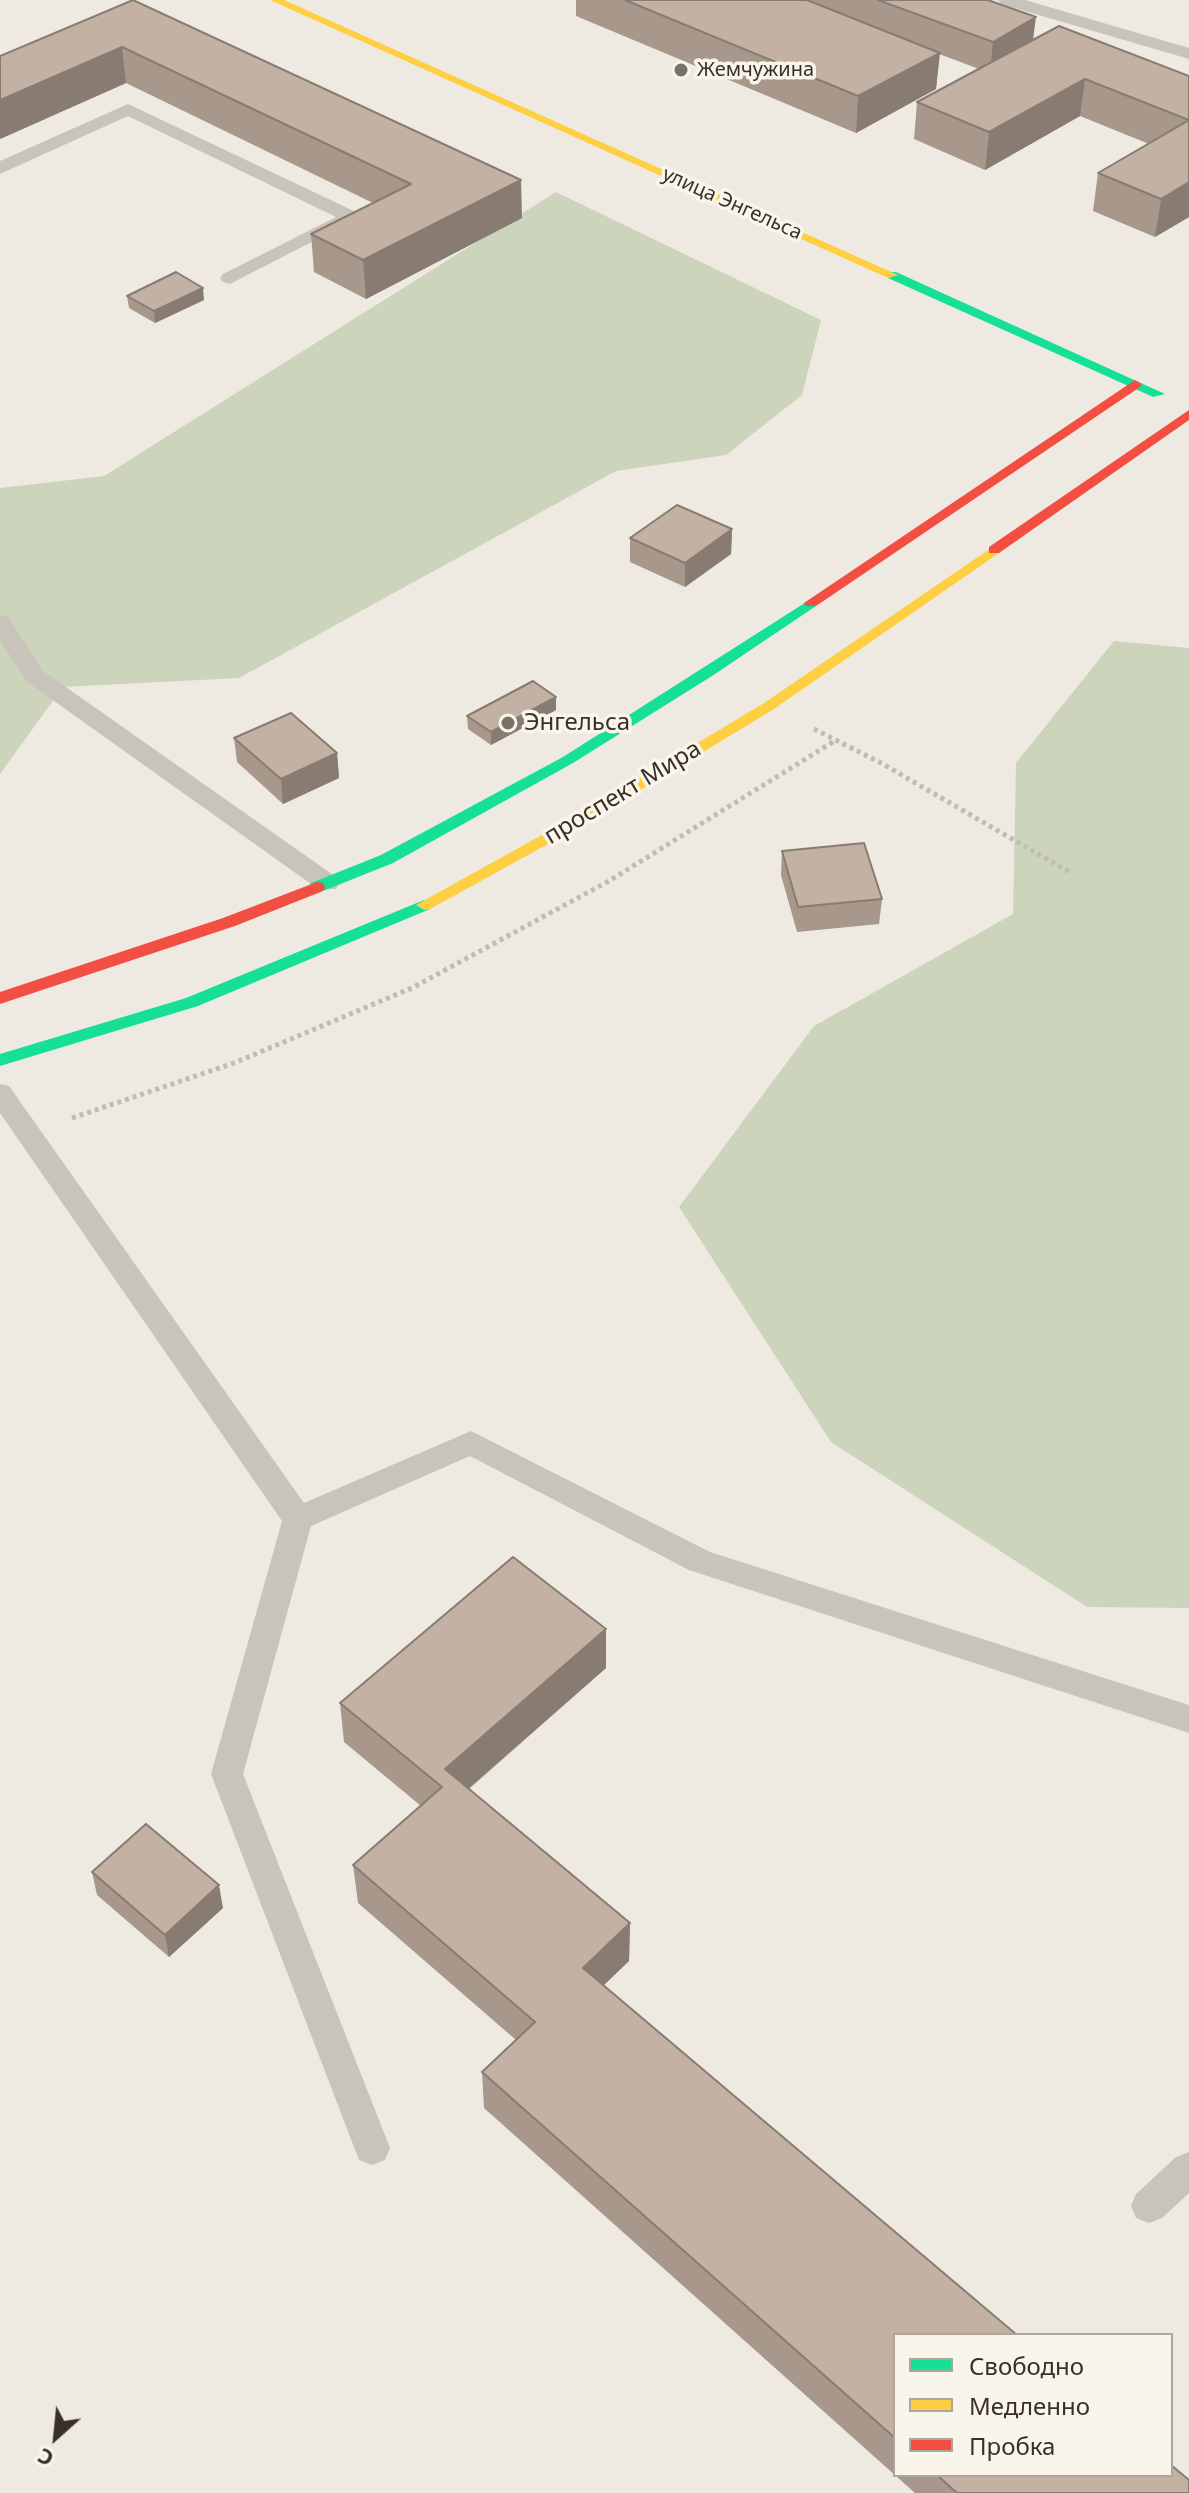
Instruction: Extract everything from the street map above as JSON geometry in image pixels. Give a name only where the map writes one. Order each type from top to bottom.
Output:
[{"type":"street","name":"улица Энгельса","points":[[275,0],[1189,407]]},
{"type":"street","points":[[0,998],[229,922],[387,859],[568,760],[707,673],[1135,384]]},
{"type":"street","name":"проспект Мира","points":[[0,1060],[192,1002],[433,901],[582,819],[769,706],[1189,414]]},
{"type":"lane","points":[[1007,0],[1189,54]]},
{"type":"lane","points":[[0,168],[128,109],[351,217],[230,278]]},
{"type":"lane","points":[[0,622],[34,676],[327,883]]},
{"type":"lane","points":[[0,1093],[298,1519]]},
{"type":"lane","points":[[298,1519],[471,1443],[700,1561],[1189,1719]]},
{"type":"lane","points":[[298,1519],[227,1774],[372,2148]]},
{"type":"lane","points":[[1149,2206],[1189,2169]]},
{"type":"path","points":[[769,706],[836,740],[1071,873]]},
{"type":"path","points":[[28,1133],[234,1063],[412,988],[609,881],[836,740]]},
{"type":"green space","points":[[556,192],[821,320],[802,395],[726,455],[616,471],[239,678],[63,687],[0,774],[0,488],[104,476]]},
{"type":"green space","points":[[1114,641],[1189,648],[1189,1608],[1087,1607],[831,1442],[679,1207],[814,1026],[1013,914],[1016,763]]},
{"type":"building","points":[[133,0],[521,180],[363,260],[311,234],[411,184],[122,47],[0,100],[0,56]]},
{"type":"building","points":[[625,0],[807,0],[940,53],[858,96]]},
{"type":"building","points":[[878,0],[988,0],[1036,17],[993,42]]},
{"type":"building","points":[[1059,26],[1189,76],[1189,120],[1085,79],[989,132],[917,102]]},
{"type":"building","points":[[1189,120],[1189,182],[1161,199],[1098,173]]},
{"type":"building","points":[[176,272],[203,288],[154,311],[127,296]]},
{"type":"building","points":[[677,505],[732,529],[685,563],[630,538]]},
{"type":"building","points":[[533,681],[556,697],[491,732],[467,716]]},
{"type":"building","points":[[291,713],[337,753],[281,779],[234,738]]},
{"type":"building","points":[[864,843],[882,899],[798,907],[782,851]]},
{"type":"building","points":[[513,1557],[606,1629],[445,1769],[630,1923],[583,1968],[1015,2333],[893,2333],[893,2436],[482,2072],[535,2022],[353,1865],[442,1787],[340,1703]]},
{"type":"building","points":[[146,1824],[219,1885],[165,1935],[92,1872]]},
{"type":"building","points":[[1173,2467],[1189,2480],[1189,2493],[957,2493],[939,2477],[1173,2477]]},
{"type":"traffic: fast","points":[[892,275],[1158,394]]},
{"type":"traffic: fast","points":[[317,887],[387,859],[568,760],[811,603]]},
{"type":"traffic: fast","points":[[0,1060],[192,1002],[424,905]]},
{"type":"traffic: slow","points":[[275,0],[892,275]]},
{"type":"traffic: slow","points":[[424,905],[582,819],[769,706],[994,550]]},
{"type":"traffic: jam","points":[[811,603],[1135,384]]},
{"type":"traffic: jam","points":[[994,550],[1189,414]]},
{"type":"traffic: jam","points":[[0,998],[229,922],[317,887]]},
{"type":"place","name":"Жемчужина","points":[[681,70]]},
{"type":"place","name":"Энгельса","points":[[508,723]]}]
